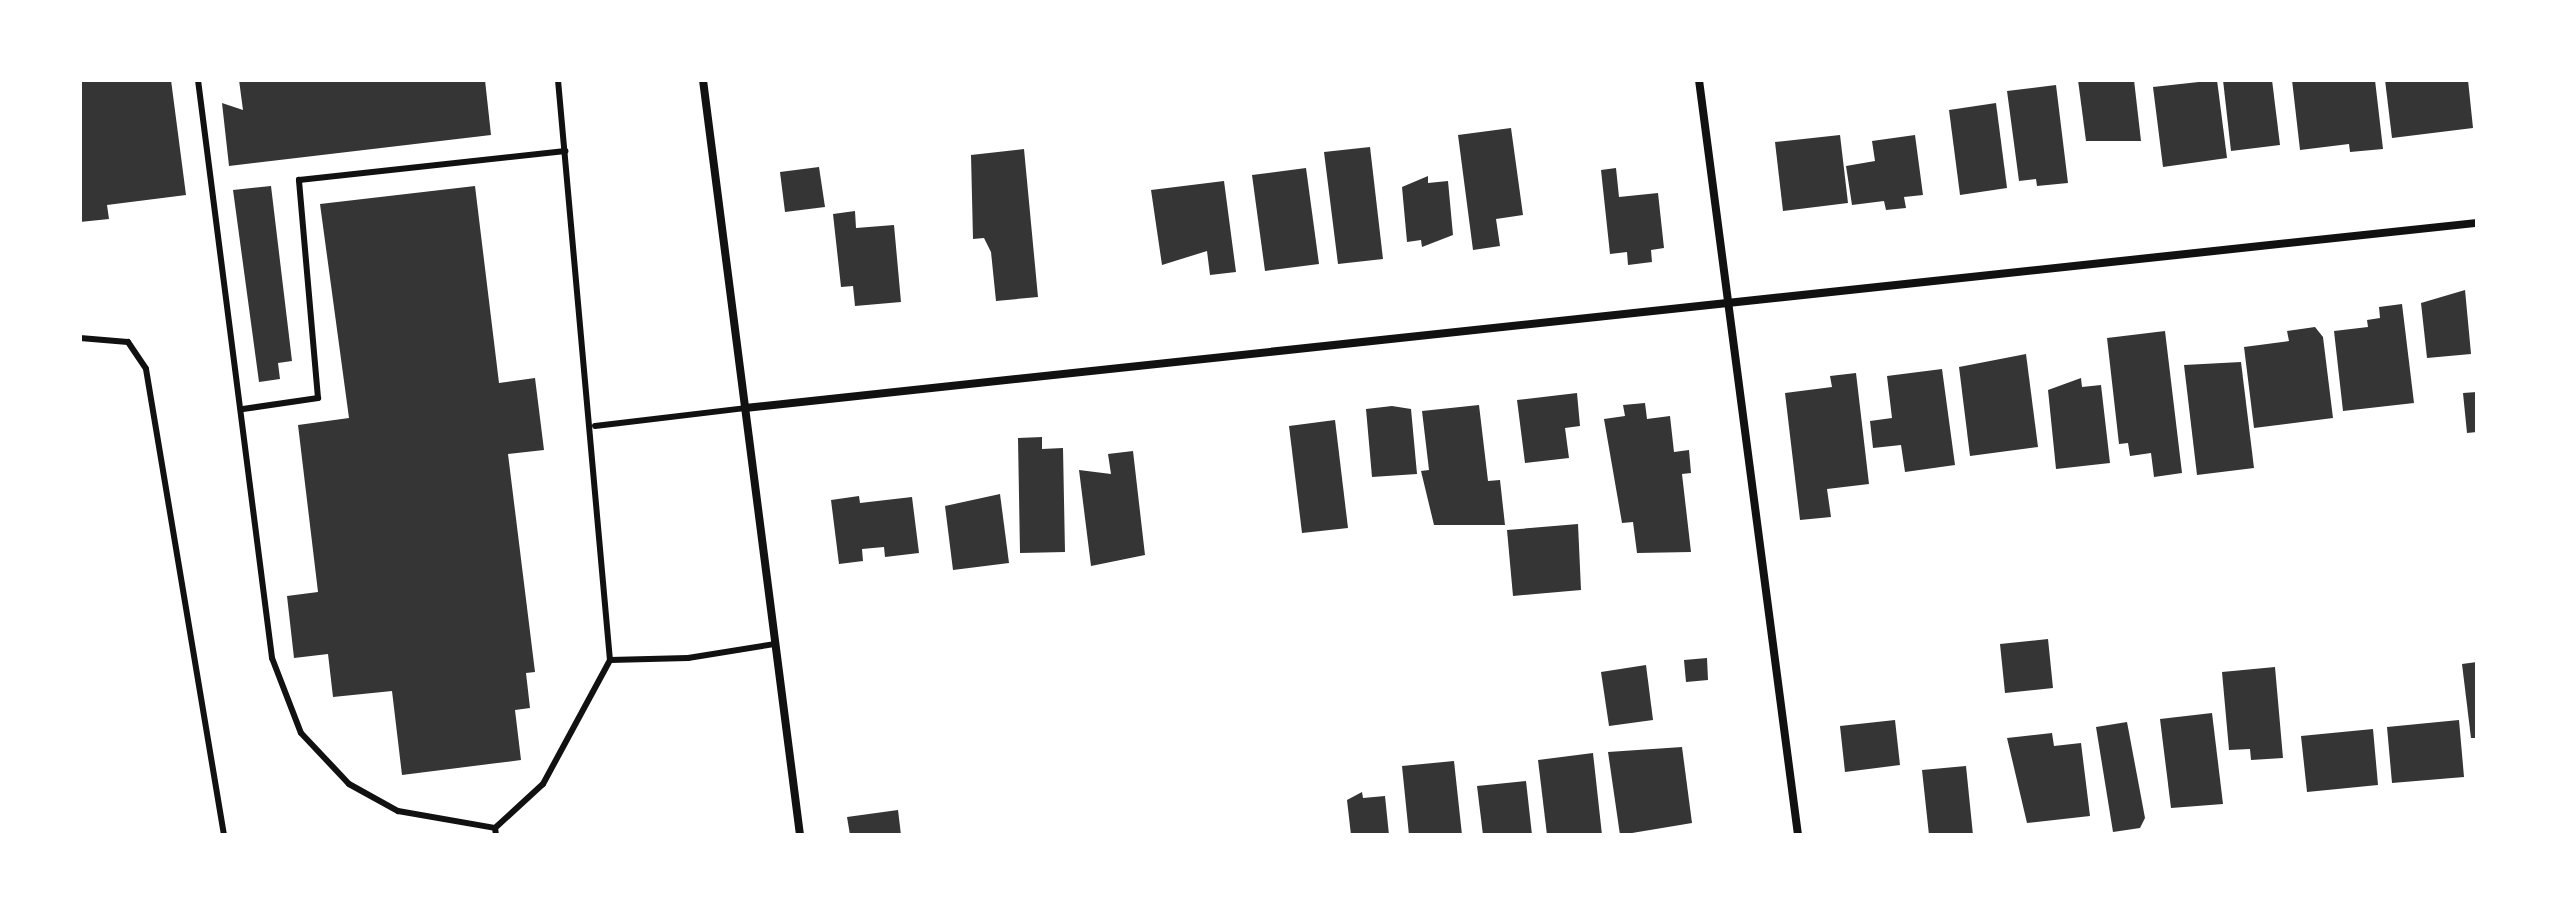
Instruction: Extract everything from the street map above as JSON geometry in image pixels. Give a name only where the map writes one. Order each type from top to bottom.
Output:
[{"type":"street","points":[[703,80],[800,835]]},
{"type":"street","points":[[1699,80],[1798,835]]},
{"type":"street","points":[[745,408],[1730,300],[2477,223]]},
{"type":"lane","points":[[198,80],[243,409],[272,658],[301,733],[349,784],[398,811],[496,832],[543,784],[610,660],[595,426],[558,80]]},
{"type":"lane","points":[[243,409],[318,398],[299,180],[565,151]]},
{"type":"lane","points":[[80,338],[128,342],[146,369],[224,835]]},
{"type":"lane","points":[[595,426],[745,408]]},
{"type":"lane","points":[[610,660],[688,658],[774,644]]},
{"type":"building","points":[[80,80],[171,80],[186,195],[107,205],[109,219],[80,222]]},
{"type":"building","points":[[239,80],[485,80],[491,135],[229,166],[222,103],[243,110]]},
{"type":"building","points":[[2078,80],[2134,80],[2141,141],[2086,141]]},
{"type":"building","points":[[2217,80],[2227,158],[2163,167],[2153,87]]},
{"type":"building","points":[[2223,80],[2272,80],[2280,145],[2231,151]]},
{"type":"building","points":[[2292,80],[2375,80],[2383,149],[2350,152],[2349,144],[2300,150]]},
{"type":"building","points":[[2385,80],[2468,80],[2473,128],[2392,138]]},
{"type":"building","points":[[2056,85],[2068,183],[2037,186],[2036,179],[2019,181],[2007,91]]},
{"type":"building","points":[[1996,103],[2007,188],[1960,195],[1949,110]]},
{"type":"building","points":[[1511,128],[1523,215],[1496,219],[1500,246],[1473,250],[1458,135]]},
{"type":"building","points":[[1840,135],[1848,203],[1783,211],[1775,142]]},
{"type":"building","points":[[1915,135],[1923,195],[1904,197],[1906,208],[1886,210],[1884,201],[1852,205],[1846,166],[1875,161],[1872,141]]},
{"type":"building","points":[[1370,147],[1383,259],[1338,264],[1324,152]]},
{"type":"building","points":[[1024,149],[1038,297],[996,301],[991,252],[984,238],[973,239],[971,155]]},
{"type":"building","points":[[819,167],[825,207],[785,212],[780,172]]},
{"type":"building","points":[[1306,168],[1319,264],[1265,271],[1252,175]]},
{"type":"building","points":[[1616,168],[1619,197],[1658,193],[1664,248],[1651,250],[1652,262],[1628,265],[1627,252],[1610,254],[1601,170]]},
{"type":"building","points":[[1428,176],[1428,183],[1448,181],[1453,235],[1422,247],[1421,240],[1407,242],[1402,187]]},
{"type":"building","points":[[1224,181],[1236,272],[1210,275],[1207,251],[1162,265],[1151,190]]},
{"type":"building","points":[[271,186],[292,361],[278,363],[280,379],[259,382],[233,190]]},
{"type":"building","points":[[475,186],[499,383],[535,378],[544,450],[508,454],[535,672],[526,673],[530,708],[515,710],[521,760],[402,775],[392,691],[333,697],[328,654],[294,658],[287,596],[318,592],[298,425],[349,418],[320,204]]},
{"type":"building","points":[[855,211],[856,228],[894,225],[901,302],[855,306],[853,286],[841,287],[833,214]]},
{"type":"building","points":[[2465,290],[2471,354],[2427,358],[2421,303]]},
{"type":"building","points":[[2402,304],[2414,403],[2343,411],[2334,331],[2368,327],[2367,320],[2380,318],[2379,307]]},
{"type":"building","points":[[2315,327],[2323,337],[2333,418],[2254,428],[2244,347],[2289,341],[2287,331]]},
{"type":"building","points":[[2165,331],[2182,473],[2154,477],[2151,453],[2130,456],[2128,443],[2119,444],[2107,338]]},
{"type":"building","points":[[2026,354],[2038,447],[1970,456],[1959,367]]},
{"type":"building","points":[[2241,362],[2254,468],[2197,475],[2184,365]]},
{"type":"building","points":[[1942,369],[1955,465],[1905,472],[1901,445],[1873,448],[1870,421],[1892,418],[1887,376]]},
{"type":"building","points":[[1856,373],[1869,484],[1827,489],[1831,517],[1800,520],[1785,393],[1832,387],[1830,376]]},
{"type":"building","points":[[2081,378],[2082,387],[2101,385],[2110,463],[2056,469],[2048,390]]},
{"type":"building","points":[[2477,392],[2477,432],[2467,433],[2463,393]]},
{"type":"building","points":[[1577,393],[1580,426],[1565,428],[1569,458],[1525,463],[1517,400]]},
{"type":"building","points":[[1645,403],[1647,419],[1670,416],[1674,452],[1689,450],[1691,473],[1682,474],[1691,552],[1637,553],[1633,522],[1622,523],[1604,419],[1625,416],[1623,405]]},
{"type":"building","points":[[1479,405],[1488,481],[1500,480],[1505,525],[1434,525],[1421,471],[1429,470],[1422,411]]},
{"type":"building","points":[[1392,406],[1411,409],[1417,474],[1372,477],[1366,409]]},
{"type":"building","points":[[1335,420],[1348,528],[1302,533],[1289,426]]},
{"type":"building","points":[[1042,437],[1042,449],[1063,448],[1065,552],[1020,553],[1018,438]]},
{"type":"building","points":[[1133,451],[1145,555],[1091,566],[1079,470],[1111,474],[1108,454]]},
{"type":"building","points":[[1000,494],[1009,563],[953,570],[945,506]]},
{"type":"building","points":[[859,496],[860,503],[912,497],[919,553],[885,557],[884,547],[862,549],[863,561],[839,564],[831,500]]},
{"type":"building","points":[[1578,524],[1581,590],[1513,596],[1507,530]]},
{"type":"building","points":[[2048,639],[2053,688],[2005,693],[2000,644]]},
{"type":"building","points":[[1707,658],[1708,680],[1686,682],[1684,660]]},
{"type":"building","points":[[2477,662],[2477,738],[2471,738],[2462,664]]},
{"type":"building","points":[[1646,665],[1653,720],[1609,726],[1601,672]]},
{"type":"building","points":[[2275,667],[2283,758],[2251,760],[2250,749],[2229,750],[2222,672]]},
{"type":"building","points":[[2212,713],[2223,804],[2171,808],[2160,719]]},
{"type":"building","points":[[1895,720],[1900,765],[1845,772],[1840,726]]},
{"type":"building","points":[[2459,720],[2464,777],[2392,783],[2387,727]]},
{"type":"building","points":[[2127,722],[2145,818],[2140,828],[2113,832],[2096,727]]},
{"type":"building","points":[[2373,729],[2378,785],[2307,792],[2301,736]]},
{"type":"building","points":[[2052,733],[2054,746],[2081,743],[2090,816],[2027,823],[2007,738]]},
{"type":"building","points":[[1682,747],[1692,823],[1620,835],[1608,752]]},
{"type":"building","points":[[1593,753],[1602,835],[1547,835],[1538,760]]},
{"type":"building","points":[[1454,761],[1462,835],[1409,835],[1402,766]]},
{"type":"building","points":[[1966,766],[1973,835],[1929,835],[1922,770]]},
{"type":"building","points":[[1526,781],[1532,835],[1483,835],[1477,786]]},
{"type":"building","points":[[1362,792],[1363,798],[1385,796],[1389,835],[1351,835],[1347,800]]},
{"type":"building","points":[[898,810],[901,835],[850,835],[847,817]]}]
